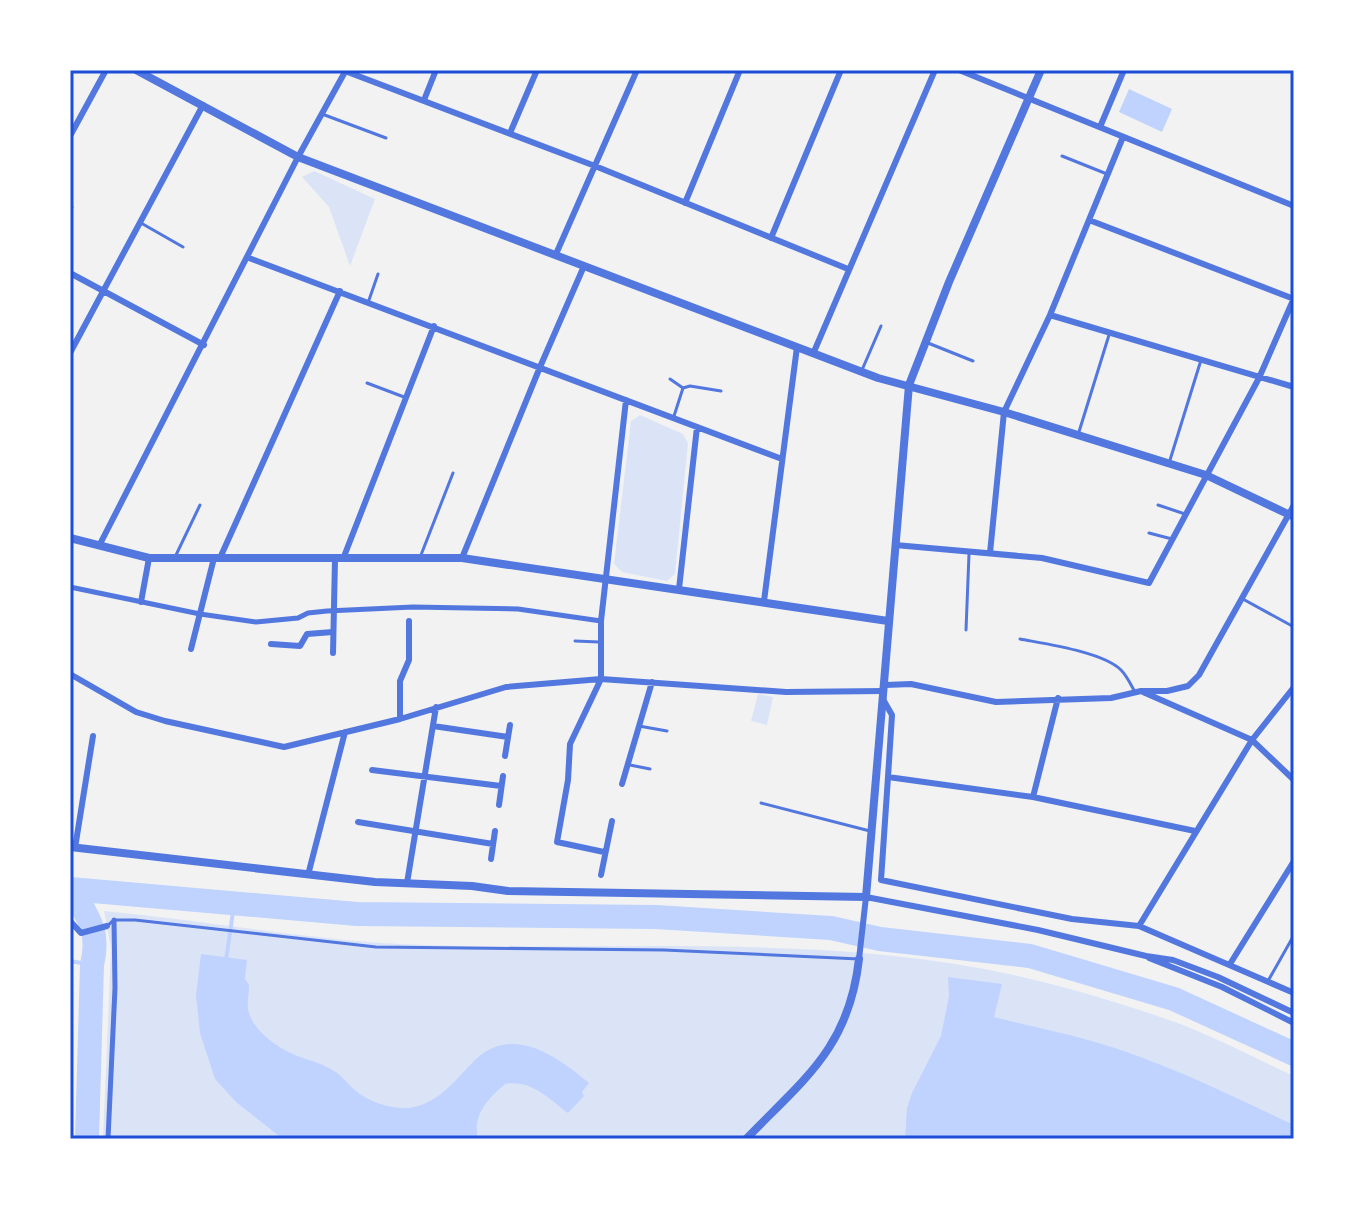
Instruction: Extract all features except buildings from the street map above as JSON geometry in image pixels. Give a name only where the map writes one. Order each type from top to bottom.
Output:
[{"type":"street","points":[[70,136],[106,70]]},
{"type":"street","points":[[136,70],[298,157],[861,372],[1004,412],[1206,475],[1291,515]]},
{"type":"street","points":[[99,547],[345,70],[595,166],[848,269]]},
{"type":"street","points":[[424,100],[436,70]]},
{"type":"street","points":[[510,133],[537,70]]},
{"type":"street","points":[[556,254],[637,70]]},
{"type":"street","points":[[685,203],[740,70]]},
{"type":"street","points":[[771,238],[841,70]]},
{"type":"street","points":[[813,354],[935,70]]},
{"type":"street","points":[[959,70],[1294,206]]},
{"type":"street","points":[[746,1139],[800,1086],[830,1048],[849,1006],[865,908],[909,385],[949,282],[1041,70]]},
{"type":"street","points":[[1100,127],[1124,70]]},
{"type":"street","points":[[70,353],[203,105]]},
{"type":"street","points":[[990,553],[1004,412],[1050,315],[1123,137]]},
{"type":"street","points":[[895,545],[1063,561],[1149,583],[1259,378],[1294,299],[1089,220]]},
{"type":"street","points":[[249,258],[782,459]]},
{"type":"street","points":[[462,558],[584,266]]},
{"type":"street","points":[[70,273],[204,345]]},
{"type":"street","points":[[191,649],[217,558],[340,291]]},
{"type":"street","points":[[1050,315],[1294,387]]},
{"type":"street","points":[[333,653],[339,559],[434,326]]},
{"type":"street","points":[[764,601],[797,347]]},
{"type":"street","points":[[604,852],[557,842],[568,780],[570,744],[601,679],[601,621],[626,400]]},
{"type":"street","points":[[679,589],[697,427]]},
{"type":"street","points":[[70,674],[136,712],[180,725],[284,747],[400,719],[506,687],[601,679],[786,692],[884,692],[911,684],[996,702],[1111,698],[1138,692],[1167,691],[1188,686],[1199,675],[1294,505]]},
{"type":"street","points":[[70,538],[149,558],[462,558],[888,621]]},
{"type":"street","points":[[141,602],[149,558]]},
{"type":"street","points":[[70,587],[200,614],[256,622],[334,611],[413,607],[518,609],[601,621]]},
{"type":"street","points":[[400,719],[400,681],[409,660],[409,621]]},
{"type":"street","points":[[271,644],[300,646],[307,634],[333,632]]},
{"type":"street","points":[[622,784],[652,682]]},
{"type":"street","points":[[1139,926],[1252,740],[1294,687]]},
{"type":"street","points":[[884,692],[892,715],[881,880],[1072,919],[1139,926],[1294,993]]},
{"type":"street","points":[[1138,692],[1252,740],[1294,780]]},
{"type":"street","points":[[1033,797],[1058,698]]},
{"type":"street","points":[[407,883],[436,707]]},
{"type":"street","points":[[505,756],[510,725]]},
{"type":"street","points":[[433,726],[508,737]]},
{"type":"street","points":[[308,875],[345,732]]},
{"type":"street","points":[[93,736],[72,848],[308,875],[508,891],[866,897],[1173,960],[1218,977],[1294,1013]]},
{"type":"street","points":[[372,770],[501,786]]},
{"type":"street","points":[[499,805],[503,776]]},
{"type":"street","points":[[888,777],[1033,797],[1195,831]]},
{"type":"street","points":[[601,875],[612,821]]},
{"type":"street","points":[[358,822],[493,844]]},
{"type":"street","points":[[491,859],[495,831]]},
{"type":"street","points":[[1230,964],[1294,861]]},
{"type":"street","points":[[108,1139],[115,988],[114,920]]},
{"type":"street","points":[[70,921],[81,933],[107,926]]},
{"type":"street","points":[[1146,956],[1222,987],[1294,1023]]},
{"type":"lane","points":[[321,114],[386,138]]},
{"type":"lane","points":[[1062,156],[1108,175]]},
{"type":"lane","points":[[140,223],[183,247]]},
{"type":"lane","points":[[368,302],[378,274]]},
{"type":"lane","points":[[861,372],[881,326]]},
{"type":"lane","points":[[1078,435],[1110,333]]},
{"type":"lane","points":[[926,343],[973,361]]},
{"type":"lane","points":[[1169,463],[1201,360]]},
{"type":"lane","points":[[670,379],[683,388]]},
{"type":"lane","points":[[367,383],[406,398]]},
{"type":"lane","points":[[683,388],[690,386],[721,391]]},
{"type":"lane","points":[[674,418],[683,388]]},
{"type":"lane","points":[[420,558],[453,473]]},
{"type":"lane","points":[[174,558],[200,505]]},
{"type":"lane","points":[[1158,505],[1185,514]]},
{"type":"lane","points":[[1149,533],[1172,539]]},
{"type":"lane","points":[[966,630],[969,552]]},
{"type":"lane","points":[[1241,598],[1294,627]]},
{"type":"lane","points":[[1020,639],[1092,655],[1120,669],[1138,692]]},
{"type":"lane","points":[[575,641],[601,642]]},
{"type":"lane","points":[[639,726],[667,731]]},
{"type":"lane","points":[[628,764],[650,769]]},
{"type":"lane","points":[[761,803],[872,832]]},
{"type":"lane","points":[[107,926],[114,920],[135,920],[376,947],[642,949],[859,959]]},
{"type":"lane","points":[[1268,981],[1294,935]]},
{"type":"shaded area","points":[[314,171],[375,199],[350,266],[329,207],[302,177]]},
{"type":"shaded area","points":[[640,415],[683,434],[688,443],[675,574],[667,581],[622,572],[614,564],[631,421]]},
{"type":"shaded area","points":[[758,694],[773,697],[767,725],[751,721]]},
{"type":"shaded area","points":[[104,911],[363,942],[786,948],[939,961],[1014,975],[1099,997],[1183,1025],[1294,1076],[1294,1139],[103,1139],[111,948]]},
{"type":"water","points":[[1129,89],[1172,109],[1162,132],[1119,112]]},
{"type":"water","points":[[201,954],[247,960],[248,1009],[261,1032],[284,1050],[334,1071],[361,1095],[380,1104],[408,1108],[427,1103],[486,1052],[501,1045],[532,1047],[562,1062],[589,1083],[582,1092],[584,1096],[568,1113],[531,1087],[505,1084],[479,1115],[478,1139],[283,1139],[236,1102],[215,1079],[200,1033],[196,995]]},
{"type":"water","points":[[948,977],[1002,984],[994,1017],[1095,1042],[1171,1069],[1294,1125],[1294,1139],[905,1139],[907,1108],[912,1093],[941,1036],[949,996]]},
{"type":"waterway","points":[[70,889],[357,914],[656,917],[831,928],[880,939],[1030,956],[1174,999],[1294,1054]]},
{"type":"waterway","points":[[72,890],[91,926],[95,943],[87,1139]]},
{"type":"waterway","points":[[226,960],[234,905]]},
{"type":"waterway","points":[[70,961],[92,965]]}]
